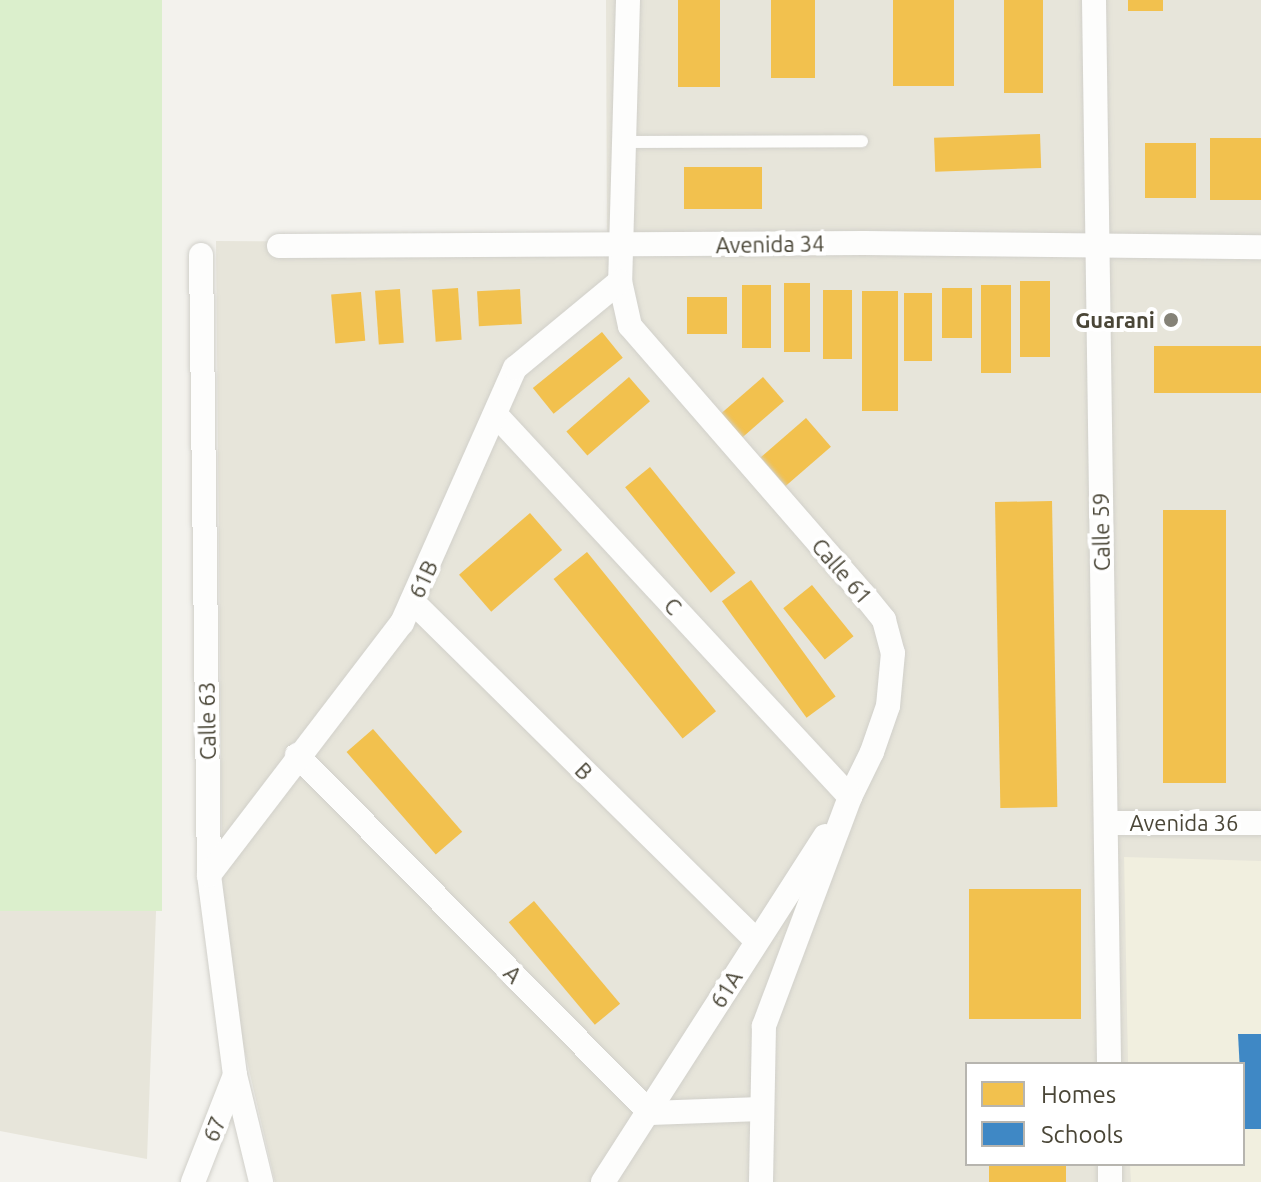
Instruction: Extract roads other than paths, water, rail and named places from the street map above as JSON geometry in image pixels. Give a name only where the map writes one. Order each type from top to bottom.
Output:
[{"type":"street","name":"Calle 61","points":[[628,0],[625,245],[620,281],[630,326],[884,620],[893,653],[888,706],[850,797],[764,1026],[761,1182]]},
{"type":"street","name":"Calle 59","points":[[1094,0],[1094,248],[1108,823],[1109,1062]]},
{"type":"street","name":"Avenida 34","points":[[279,246],[1261,247]]},
{"type":"street","name":"Calle 63","points":[[201,255],[209,875],[235,1075],[261,1182]]},
{"type":"street","name":"61B","points":[[209,875],[297,755],[402,623],[515,368],[620,281]]},
{"type":"street","name":"C","points":[[496,415],[850,797]]},
{"type":"street","name":"B","points":[[412,601],[756,940]]},
{"type":"street","name":"A","points":[[297,755],[650,1113]]},
{"type":"street","name":"61A","points":[[603,1182],[850,797]]},
{"type":"street","name":"Avenida 36","points":[[1108,823],[1261,823]]},
{"type":"street","name":"67","points":[[193,1182],[235,1075]]},
{"type":"street","points":[[650,1113],[761,1109]]},
{"type":"lane","points":[[627,142],[862,141]]},
{"type":"place","name":"Guarani","points":[[1171,320]]}]
